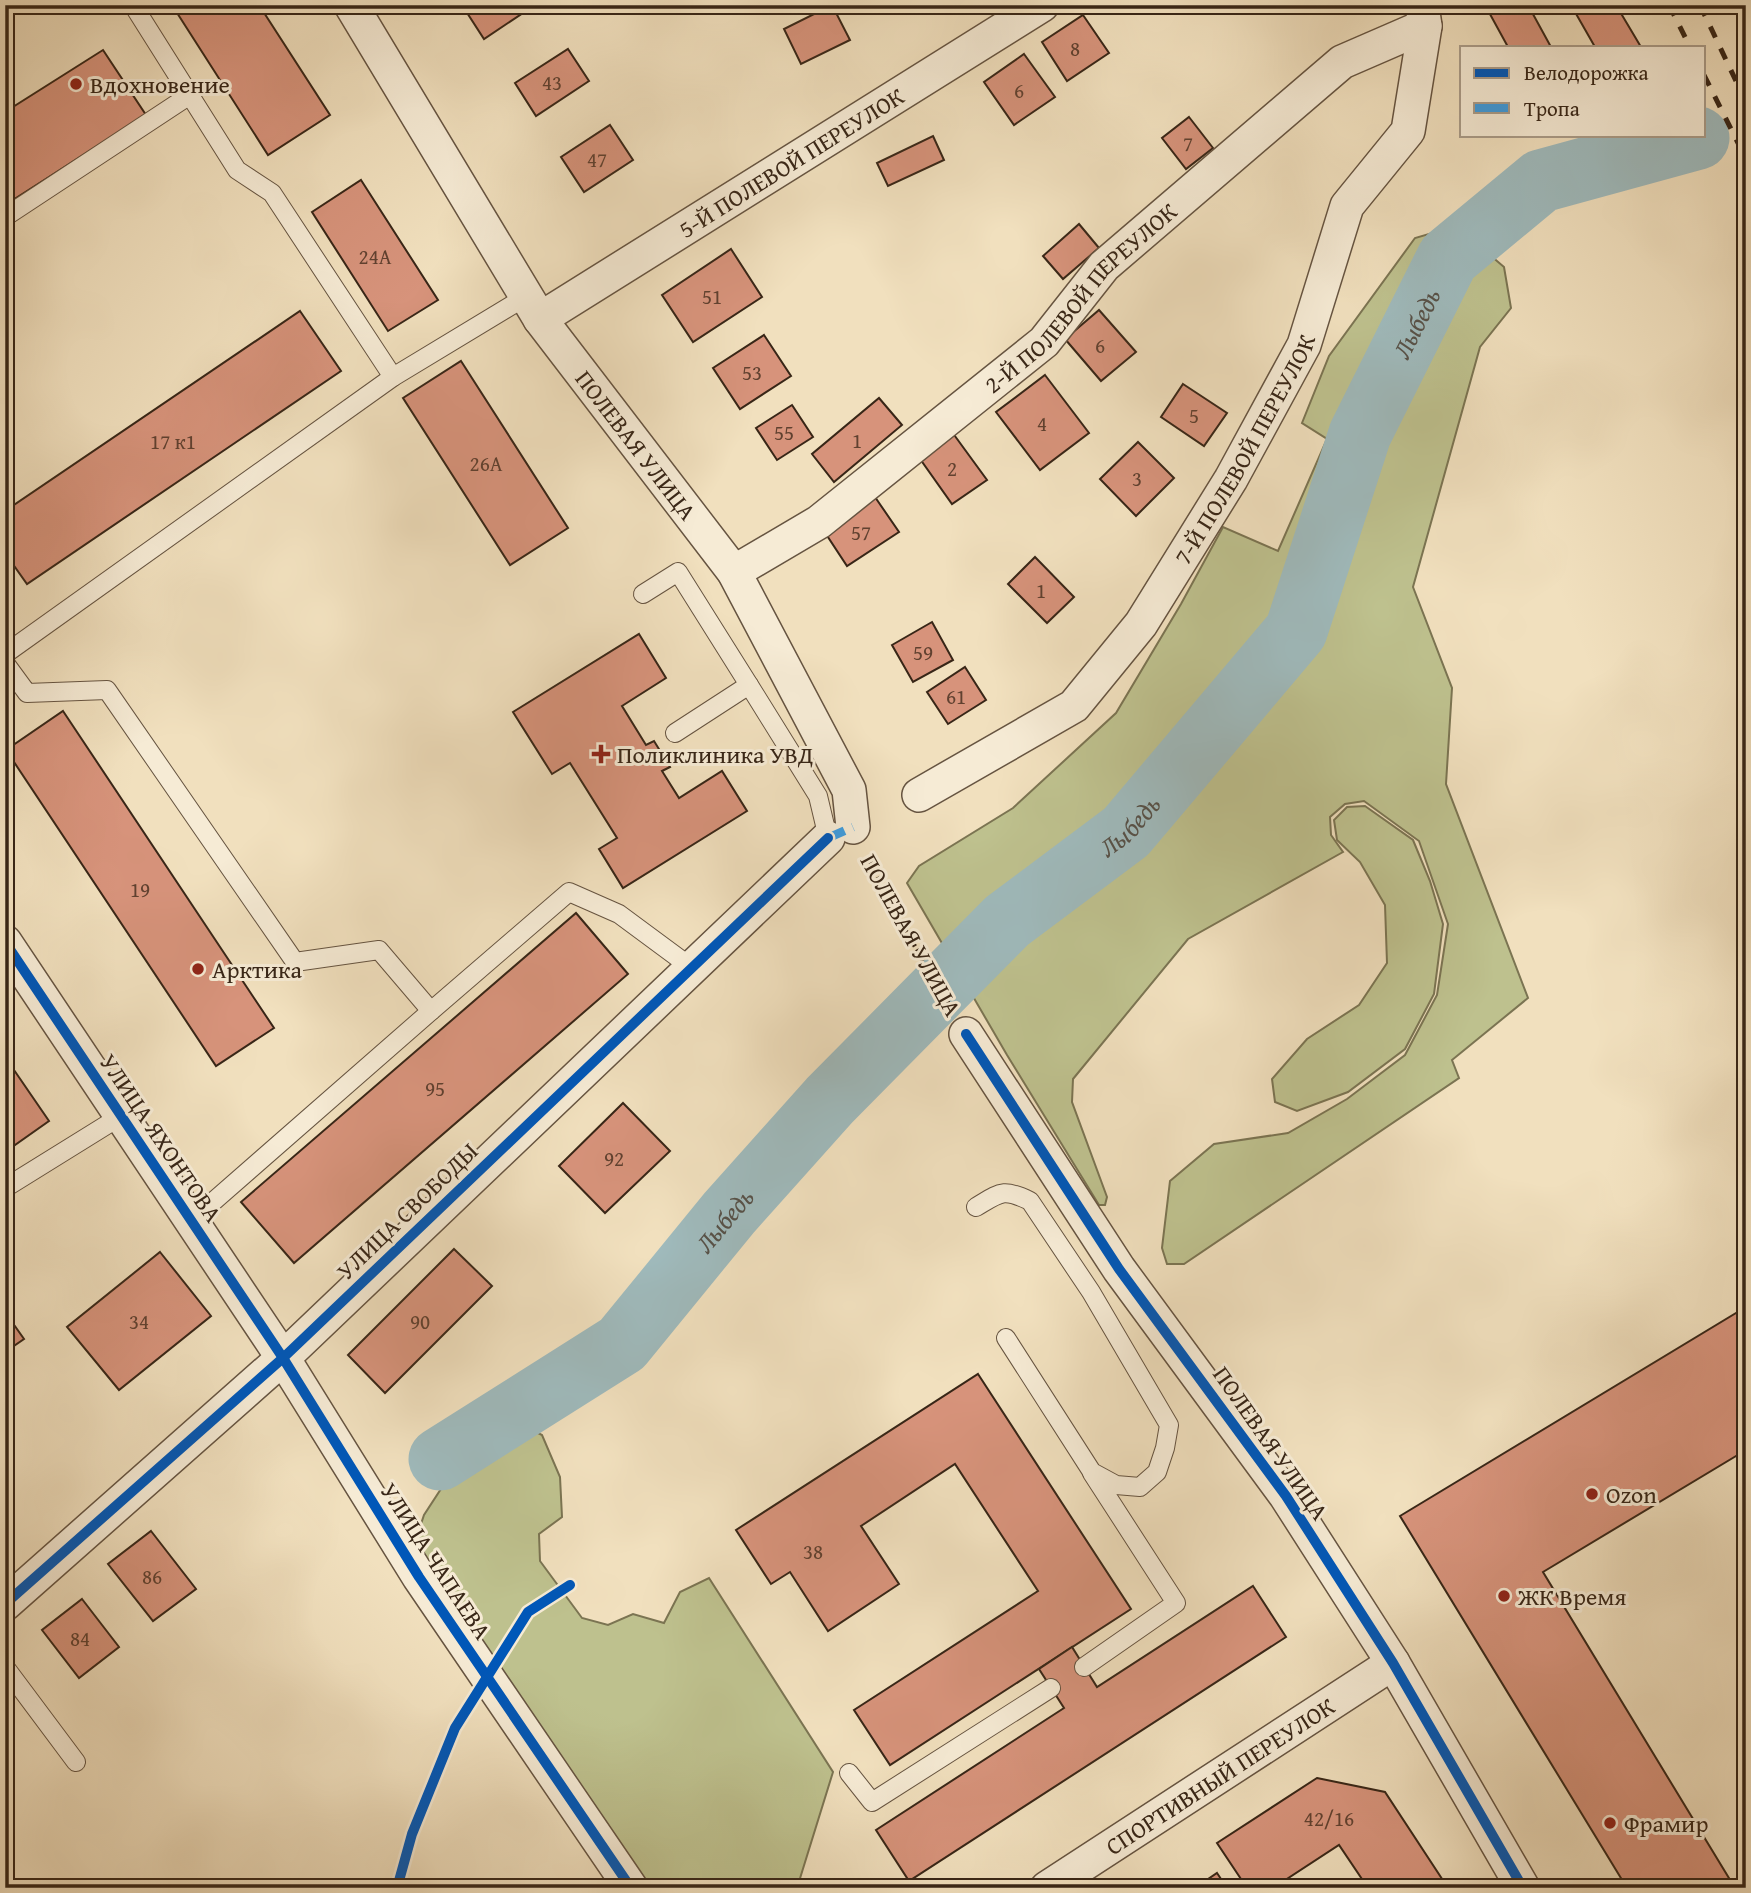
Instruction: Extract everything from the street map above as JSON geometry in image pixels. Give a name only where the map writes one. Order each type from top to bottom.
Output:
[{"type":"street","name":"ПОЛЕВАЯ УЛИЦА","points":[[351,5],[533,307],[734,572],[849,790],[840,832]]},
{"type":"street","name":"5-Й ПОЛЕВОЙ ПЕРЕУЛОК","points":[[533,307],[1042,5]]},
{"type":"street","name":"2-Й ПОЛЕВОЙ ПЕРЕУЛОК","points":[[734,572],[819,522],[1044,342],[1104,266],[1342,62],[1423,16]]},
{"type":"street","name":"7-Й ПОЛЕВОЙ ПЕРЕУЛОК","points":[[919,795],[1074,706],[1141,624],[1231,479],[1304,345],[1347,206],[1408,131],[1423,16]]},
{"type":"street","name":"УЛИЦА СВОБОДЫ","points":[[5,1605],[283,1358],[692,968],[840,832]]},
{"type":"street","name":"УЛИЦА ЯХОНТОВА","points":[[5,942],[283,1358]]},
{"type":"street","name":"ПОЛЕВАЯ УЛИЦА","points":[[966,1034],[1119,1269],[1286,1496],[1393,1663],[1522,1888]]},
{"type":"street","name":"УЛИЦА ЧАПАЕВА","points":[[283,1358],[419,1577],[631,1888]]},
{"type":"street","name":"СПОРТИВНЫЙ ПЕРЕУЛОК","points":[[1047,1888],[1393,1663]]},
{"type":"lane","points":[[133,5],[237,170],[272,193],[393,377]]},
{"type":"lane","points":[[5,217],[190,95]]},
{"type":"lane","points":[[5,654],[393,377],[533,307]]},
{"type":"lane","points":[[643,594],[678,572],[840,832]]},
{"type":"lane","points":[[5,663],[27,693],[107,690],[295,962],[379,950],[431,1011]]},
{"type":"lane","points":[[675,733],[749,685]]},
{"type":"lane","points":[[191,1221],[569,892],[619,914],[692,968]]},
{"type":"lane","points":[[5,1188],[121,1115]]},
{"type":"lane","points":[[976,1207],[1000,1193],[1013,1193],[1030,1201],[1091,1292],[1169,1425],[1157,1472],[1140,1487],[1116,1485],[1092,1472]]},
{"type":"lane","points":[[1006,1338],[1176,1603],[1084,1667]]},
{"type":"lane","points":[[5,1667],[76,1762]]},
{"type":"lane","points":[[849,1773],[872,1802],[1051,1688]]},
{"type":"green space","points":[[1456,226],[1504,267],[1511,308],[1480,347],[1413,587],[1452,688],[1446,784],[1528,998],[1452,1060],[1459,1078],[1184,1264],[1167,1264],[1162,1248],[1170,1181],[1214,1144],[1288,1133],[1347,1099],[1405,1055],[1437,995],[1448,924],[1419,841],[1364,801],[1345,804],[1330,817],[1331,835],[1343,852],[1188,939],[1073,1079],[1072,1102],[1107,1197],[1105,1205],[1099,1205],[1007,1055],[907,883],[919,866],[1013,808],[1116,713],[1223,527],[1278,551],[1327,439],[1302,423],[1329,356],[1415,238]]},
{"type":"green space","points":[[1365,806],[1413,840],[1430,881],[1443,924],[1434,994],[1405,1049],[1348,1092],[1297,1111],[1275,1102],[1272,1079],[1307,1039],[1359,1005],[1387,963],[1385,905],[1360,862],[1337,840],[1334,820],[1347,807]]},
{"type":"green space","points":[[522,1425],[542,1435],[560,1477],[562,1517],[539,1534],[540,1561],[582,1618],[608,1625],[633,1614],[664,1623],[680,1592],[709,1578],[833,1772],[797,1888],[645,1888],[415,1542],[424,1515],[452,1472],[483,1446]]},
{"type":"building","points":[[172,5],[259,5],[330,115],[268,155]]},
{"type":"building","points":[[462,5],[535,5],[484,39]]},
{"type":"building","points":[[832,5],[850,40],[801,64],[784,29]]},
{"type":"building","points":[[1485,5],[1528,5],[1550,46],[1507,46]]},
{"type":"building","points":[[1571,5],[1616,5],[1640,46],[1594,46]]},
{"type":"building","points":[[1083,15],[1109,53],[1067,81],[1042,42]]},
{"type":"building","points":[[568,49],[589,81],[536,116],[515,83]]},
{"type":"building","points":[[103,50],[146,115],[5,205],[5,112]]},
{"type":"building","points":[[1024,54],[1055,97],[1014,125],[984,82]]},
{"type":"building","points":[[1189,117],[1213,148],[1186,169],[1162,138]]},
{"type":"building","points":[[610,125],[633,160],[584,192],[561,157]]},
{"type":"building","points":[[933,136],[944,160],[888,186],[877,163]]},
{"type":"building","points":[[361,180],[438,300],[388,331],[312,212]]},
{"type":"building","points":[[1079,224],[1099,248],[1063,279],[1043,256]]},
{"type":"building","points":[[731,249],[762,297],[693,342],[662,295]]},
{"type":"building","points":[[1099,310],[1136,352],[1101,381],[1065,339]]},
{"type":"building","points":[[300,311],[341,371],[27,584],[5,553],[5,511]]},
{"type":"building","points":[[764,335],[791,376],[740,409],[713,368]]},
{"type":"building","points":[[461,361],[568,528],[510,565],[403,398]]},
{"type":"building","points":[[1045,375],[1089,433],[1040,470],[996,412]]},
{"type":"building","points":[[1183,384],[1227,413],[1204,446],[1161,417]]},
{"type":"building","points":[[879,398],[902,425],[834,482],[812,454]]},
{"type":"building","points":[[792,405],[813,437],[777,460],[756,428]]},
{"type":"building","points":[[952,432],[987,480],[952,504],[918,456]]},
{"type":"building","points":[[1138,442],[1174,478],[1136,516],[1100,479]]},
{"type":"building","points":[[875,497],[899,532],[847,566],[824,531]]},
{"type":"building","points":[[1035,557],[1074,597],[1047,623],[1008,584]]},
{"type":"building","points":[[932,622],[953,660],[913,682],[892,645]]},
{"type":"building","name":"Поликлиника УВД","points":[[639,634],[666,678],[622,706],[646,745],[654,741],[670,767],[662,771],[679,798],[722,771],[747,811],[623,888],[599,849],[617,838],[570,763],[552,774],[513,712]]},
{"type":"building","points":[[965,667],[986,700],[948,724],[927,692]]},
{"type":"building","points":[[63,711],[274,1028],[216,1066],[6,750]]},
{"type":"building","points":[[576,913],[628,974],[294,1263],[241,1202]]},
{"type":"building","points":[[14,1070],[49,1121],[5,1152],[5,1076]]},
{"type":"building","points":[[623,1103],[670,1151],[605,1213],[559,1166]]},
{"type":"building","points":[[454,1249],[492,1286],[385,1393],[348,1355]]},
{"type":"building","points":[[160,1252],[211,1316],[119,1390],[67,1327]]},
{"type":"building","name":"ЖК Время","points":[[1746,1307],[1746,1450],[1543,1572],[1735,1888],[1627,1888],[1400,1516]]},
{"type":"building","points":[[5,1312],[24,1339],[5,1352]]},
{"type":"building","points":[[978,1374],[1131,1609],[890,1765],[854,1710],[1038,1591],[955,1464],[861,1526],[899,1584],[828,1631],[790,1572],[771,1584],[736,1530]]},
{"type":"building","points":[[151,1531],[196,1589],[153,1621],[108,1564]]},
{"type":"building","points":[[1253,1586],[1286,1637],[909,1881],[876,1830],[1064,1708],[1039,1669],[1072,1647],[1097,1687]]},
{"type":"building","points":[[82,1599],[119,1647],[79,1678],[42,1630]]},
{"type":"building","points":[[1317,1778],[1385,1792],[1448,1888],[1368,1888],[1339,1845],[1273,1888],[1247,1888],[1217,1843]]},
{"type":"building","points":[[1217,1873],[1227,1888],[1195,1888]]},
{"type":"waterway","name":"Лыбедь","points":[[440,1459],[622,1344],[729,1213],[830,1100],[1007,921],[1126,832],[1296,631],[1360,434],[1448,258],[1541,181],[1698,138]]},
{"type":"railway","points":[[1669,5],[1690,46]]},
{"type":"railway","points":[[1700,5],[1746,102]]},
{"type":"railway","points":[[1706,79],[1746,159]]},
{"type":"marked path","points":[[828,838],[853,827]]},
{"type":"cycle path","points":[[5,1604],[283,1358],[828,838]]},
{"type":"cycle path","points":[[5,942],[283,1358],[419,1577],[631,1888]]},
{"type":"cycle path","points":[[966,1034],[1119,1269],[1286,1496],[1393,1663],[1523,1888]]},
{"type":"cycle path","points":[[397,1888],[412,1834],[455,1728],[528,1612],[570,1585]]},
{"type":"place","name":"Вдохновение","points":[[76,84]]},
{"type":"place","name":"Поликлиника УВД","points":[[601,754]]},
{"type":"place","name":"Арктика","points":[[198,969]]},
{"type":"place","name":"Ozon","points":[[1592,1494]]},
{"type":"place","name":"ЖК Время","points":[[1504,1596]]},
{"type":"place","name":"Фрамир","points":[[1610,1823]]}]
